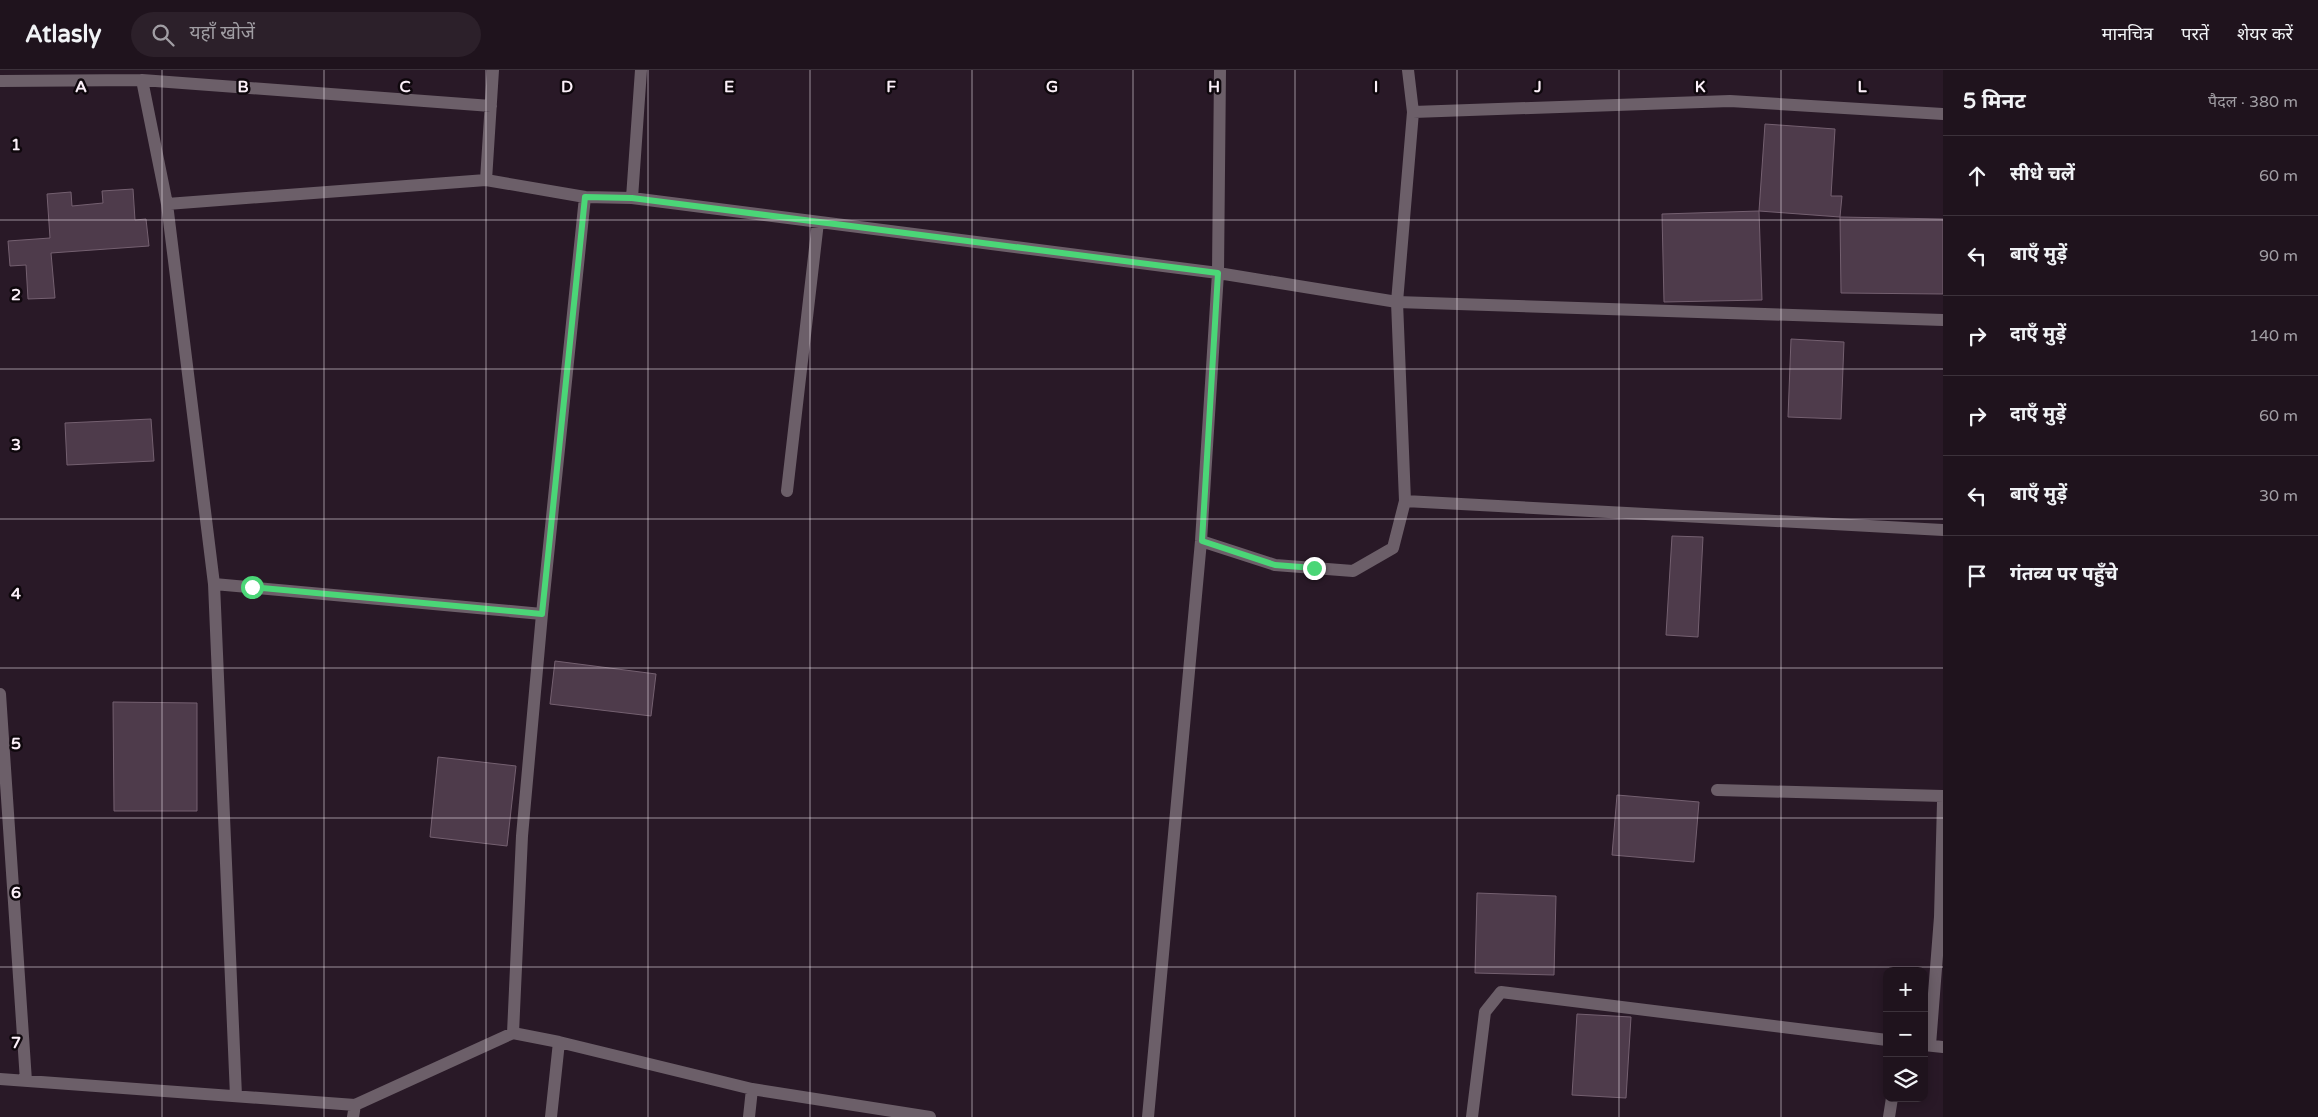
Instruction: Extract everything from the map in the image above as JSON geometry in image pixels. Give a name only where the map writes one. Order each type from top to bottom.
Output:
[{"type":"street","points":[[486,180],[494,70]]},
{"type":"street","points":[[632,198],[641,70]]},
{"type":"street","points":[[1148,1117],[1202,541],[1218,273],[1220,70]]},
{"type":"street","points":[[1202,541],[1275,565],[1353,571],[1393,548],[1404,501],[1398,302],[1413,112],[1408,70]]},
{"type":"street","points":[[0,81],[142,80],[491,106]]},
{"type":"street","points":[[142,80],[167,204],[214,584],[236,1096]]},
{"type":"street","points":[[1413,112],[1730,102],[1943,114]]},
{"type":"street","points":[[167,204],[486,180],[585,197],[632,198],[1218,273],[1398,302],[1943,320]]},
{"type":"street","points":[[513,1033],[522,836],[542,614],[585,197]]},
{"type":"street","points":[[787,491],[818,222]]},
{"type":"street","points":[[1404,501],[1943,530]]},
{"type":"street","points":[[214,584],[542,614]]},
{"type":"street","points":[[0,694],[26,1081]]},
{"type":"street","points":[[1717,790],[1943,796]]},
{"type":"street","points":[[1928,1035],[1940,917],[1943,802]]},
{"type":"street","points":[[1472,1117],[1485,1012],[1501,992],[1883,1040]]},
{"type":"street","points":[[0,1079],[236,1096],[354,1111],[513,1033],[559,1042],[752,1089],[930,1117]]},
{"type":"street","points":[[551,1117],[559,1042]]},
{"type":"street","points":[[1928,1045],[1943,1047]]},
{"type":"street","points":[[749,1117],[752,1089]]},
{"type":"street","points":[[1889,1117],[1891,1102]]},
{"type":"building","points":[[1765,124],[1835,129],[1831,196],[1842,196],[1840,217],[1759,211]]},
{"type":"building","points":[[133,189],[135,220],[146,219],[149,246],[51,253],[55,298],[28,299],[26,265],[10,266],[8,241],[50,238],[47,194],[71,192],[72,206],[103,203],[102,191]]},
{"type":"building","points":[[1759,211],[1762,300],[1664,302],[1662,214]]},
{"type":"building","points":[[1840,217],[1943,219],[1943,294],[1841,293]]},
{"type":"building","points":[[1791,339],[1844,342],[1841,419],[1788,417]]},
{"type":"building","points":[[151,419],[154,461],[67,465],[65,423]]},
{"type":"building","points":[[1672,536],[1703,537],[1698,637],[1666,635]]},
{"type":"building","points":[[555,661],[656,674],[651,716],[550,704]]},
{"type":"building","points":[[113,702],[197,703],[197,811],[114,811]]},
{"type":"building","points":[[438,757],[516,766],[507,846],[430,837]]},
{"type":"building","points":[[1617,795],[1699,802],[1694,862],[1612,855]]},
{"type":"building","points":[[1477,893],[1556,896],[1554,975],[1475,973]]},
{"type":"building","points":[[1577,1014],[1631,1017],[1626,1098],[1572,1095]]},
{"type":"route","points":[[252,587],[542,614],[585,197],[632,198],[1218,273],[1202,541],[1275,565],[1314,568]]}]
